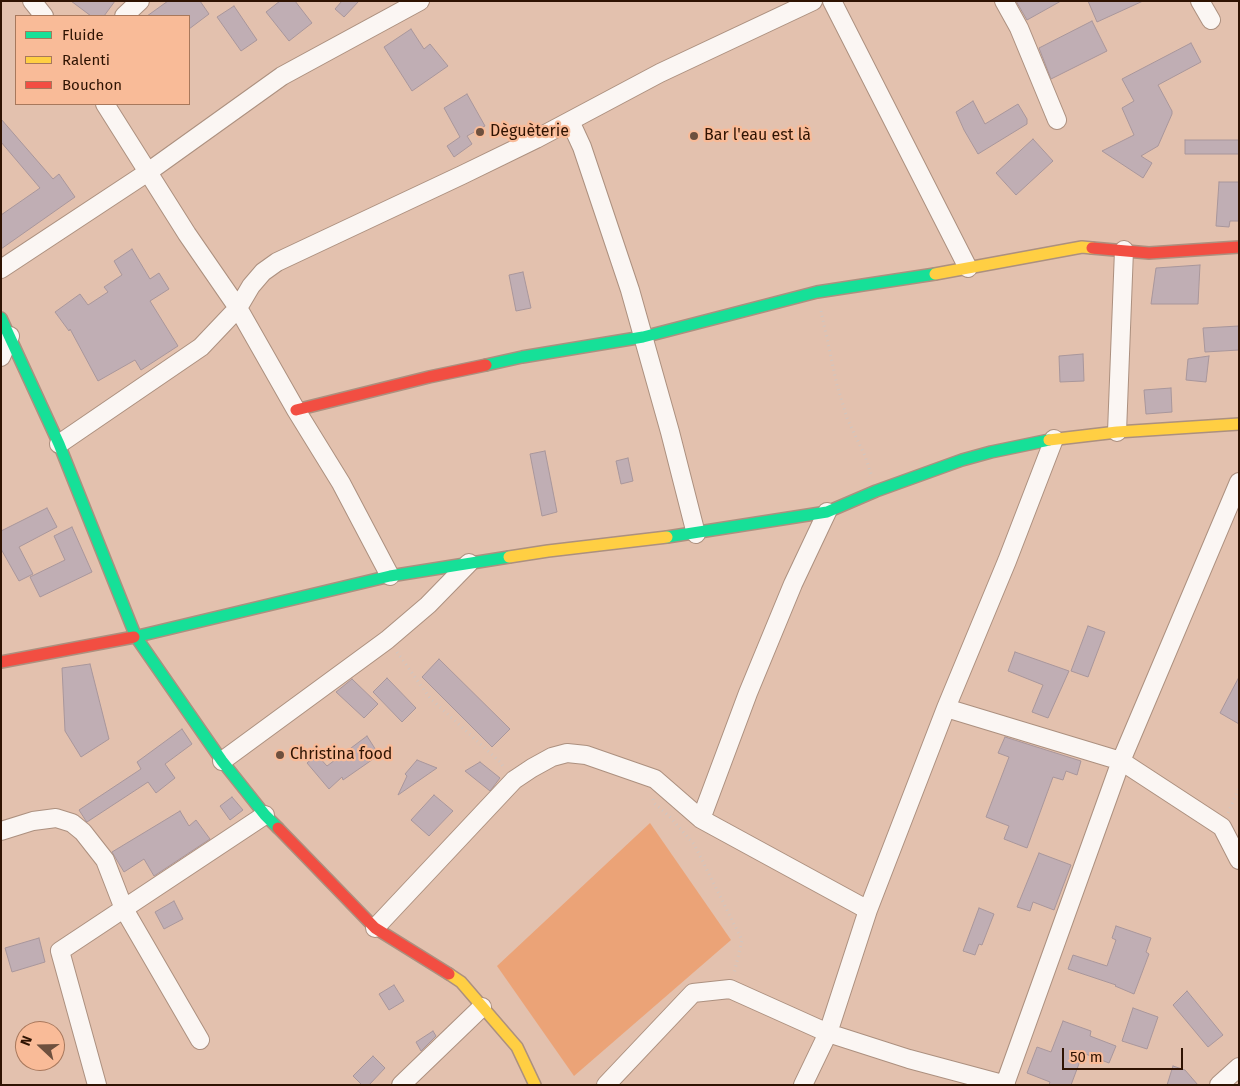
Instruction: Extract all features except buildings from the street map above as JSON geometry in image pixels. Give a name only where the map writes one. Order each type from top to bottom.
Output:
[{"type":"street","points":[[32,1],[43,15]]},
{"type":"street","points":[[125,15],[140,1]]},
{"type":"street","points":[[59,444],[201,347],[238,308],[251,286],[263,272],[276,262],[462,176],[570,121],[660,72],[794,5],[813,1]]},
{"type":"street","points":[[832,1],[968,268]]},
{"type":"street","points":[[1004,1],[1018,28],[1057,120]]},
{"type":"street","points":[[1200,1],[1211,20]]},
{"type":"street","points":[[1,269],[148,172],[282,76],[418,2]]},
{"type":"street","points":[[107,105],[187,234],[238,308],[296,410],[341,483],[390,576]]},
{"type":"street","points":[[570,121],[582,147],[630,290],[670,432],[696,534]]},
{"type":"street","points":[[296,410],[522,357],[643,337],[817,292],[968,268],[1082,247],[1149,253],[1239,247]]},
{"type":"street","points":[[1117,432],[1124,250]]},
{"type":"street","points":[[1,318],[59,444],[136,636],[222,761],[265,815],[376,928],[461,982],[517,1047],[535,1085]]},
{"type":"street","points":[[1,357],[10,336]]},
{"type":"street","points":[[1,662],[136,636],[390,576],[548,551],[696,534],[827,512],[876,491],[962,460],[1054,439],[1117,432],[1239,424]]},
{"type":"street","points":[[803,1085],[828,1033],[868,910],[946,708],[1007,561],[1054,439]]},
{"type":"street","points":[[606,1085],[693,993],[730,989],[828,1033],[908,1059],[1005,1085],[1121,761],[1239,482]]},
{"type":"street","points":[[700,819],[748,692],[793,584],[827,512]]},
{"type":"street","points":[[222,761],[387,640],[428,606],[469,563]]},
{"type":"street","points":[[946,708],[1121,761],[1222,827],[1239,860]]},
{"type":"street","points":[[376,928],[514,780],[552,756],[567,753],[586,755],[655,779],[700,819],[868,910]]},
{"type":"street","points":[[97,1085],[60,951],[265,815]]},
{"type":"street","points":[[1,830],[33,821],[56,818],[72,823],[83,832],[105,860],[124,909],[200,1040]]},
{"type":"street","points":[[401,1085],[482,1007]]},
{"type":"street","points":[[1219,1085],[1239,1067]]},
{"type":"path","points":[[817,292],[837,385],[847,418],[865,456],[876,491]]},
{"type":"path","points":[[387,640],[430,698],[500,762],[514,780]]},
{"type":"path","points":[[655,779],[654,803],[669,816],[694,844],[742,940],[730,989]]},
{"type":"path","points":[[1222,827],[1239,788]]},
{"type":"shaded area","points":[[650,823],[731,940],[574,1076],[497,966]]},
{"type":"traffic: fast","points":[[486,365],[522,357],[643,337],[817,292],[935,274]]},
{"type":"traffic: fast","points":[[1,318],[59,444],[136,637],[222,761],[265,815],[278,828]]},
{"type":"traffic: fast","points":[[667,537],[827,512],[876,491],[962,460],[1049,440]]},
{"type":"traffic: fast","points":[[134,637],[390,576],[509,557]]},
{"type":"traffic: slow","points":[[935,274],[1082,247],[1092,248]]},
{"type":"traffic: slow","points":[[1049,440],[1117,432],[1239,424]]},
{"type":"traffic: slow","points":[[509,557],[667,537]]},
{"type":"traffic: slow","points":[[449,974],[461,982],[517,1047],[535,1085]]},
{"type":"traffic: jam","points":[[1092,248],[1149,253],[1239,247]]},
{"type":"traffic: jam","points":[[296,410],[486,365]]},
{"type":"traffic: jam","points":[[1,662],[134,637]]},
{"type":"traffic: jam","points":[[278,828],[375,928],[449,974]]},
{"type":"place","name":"Dèguèterie","points":[[480,132]]},
{"type":"place","name":"Bar l'eau est là","points":[[694,136]]},
{"type":"place","name":"Christina food","points":[[280,755]]}]
